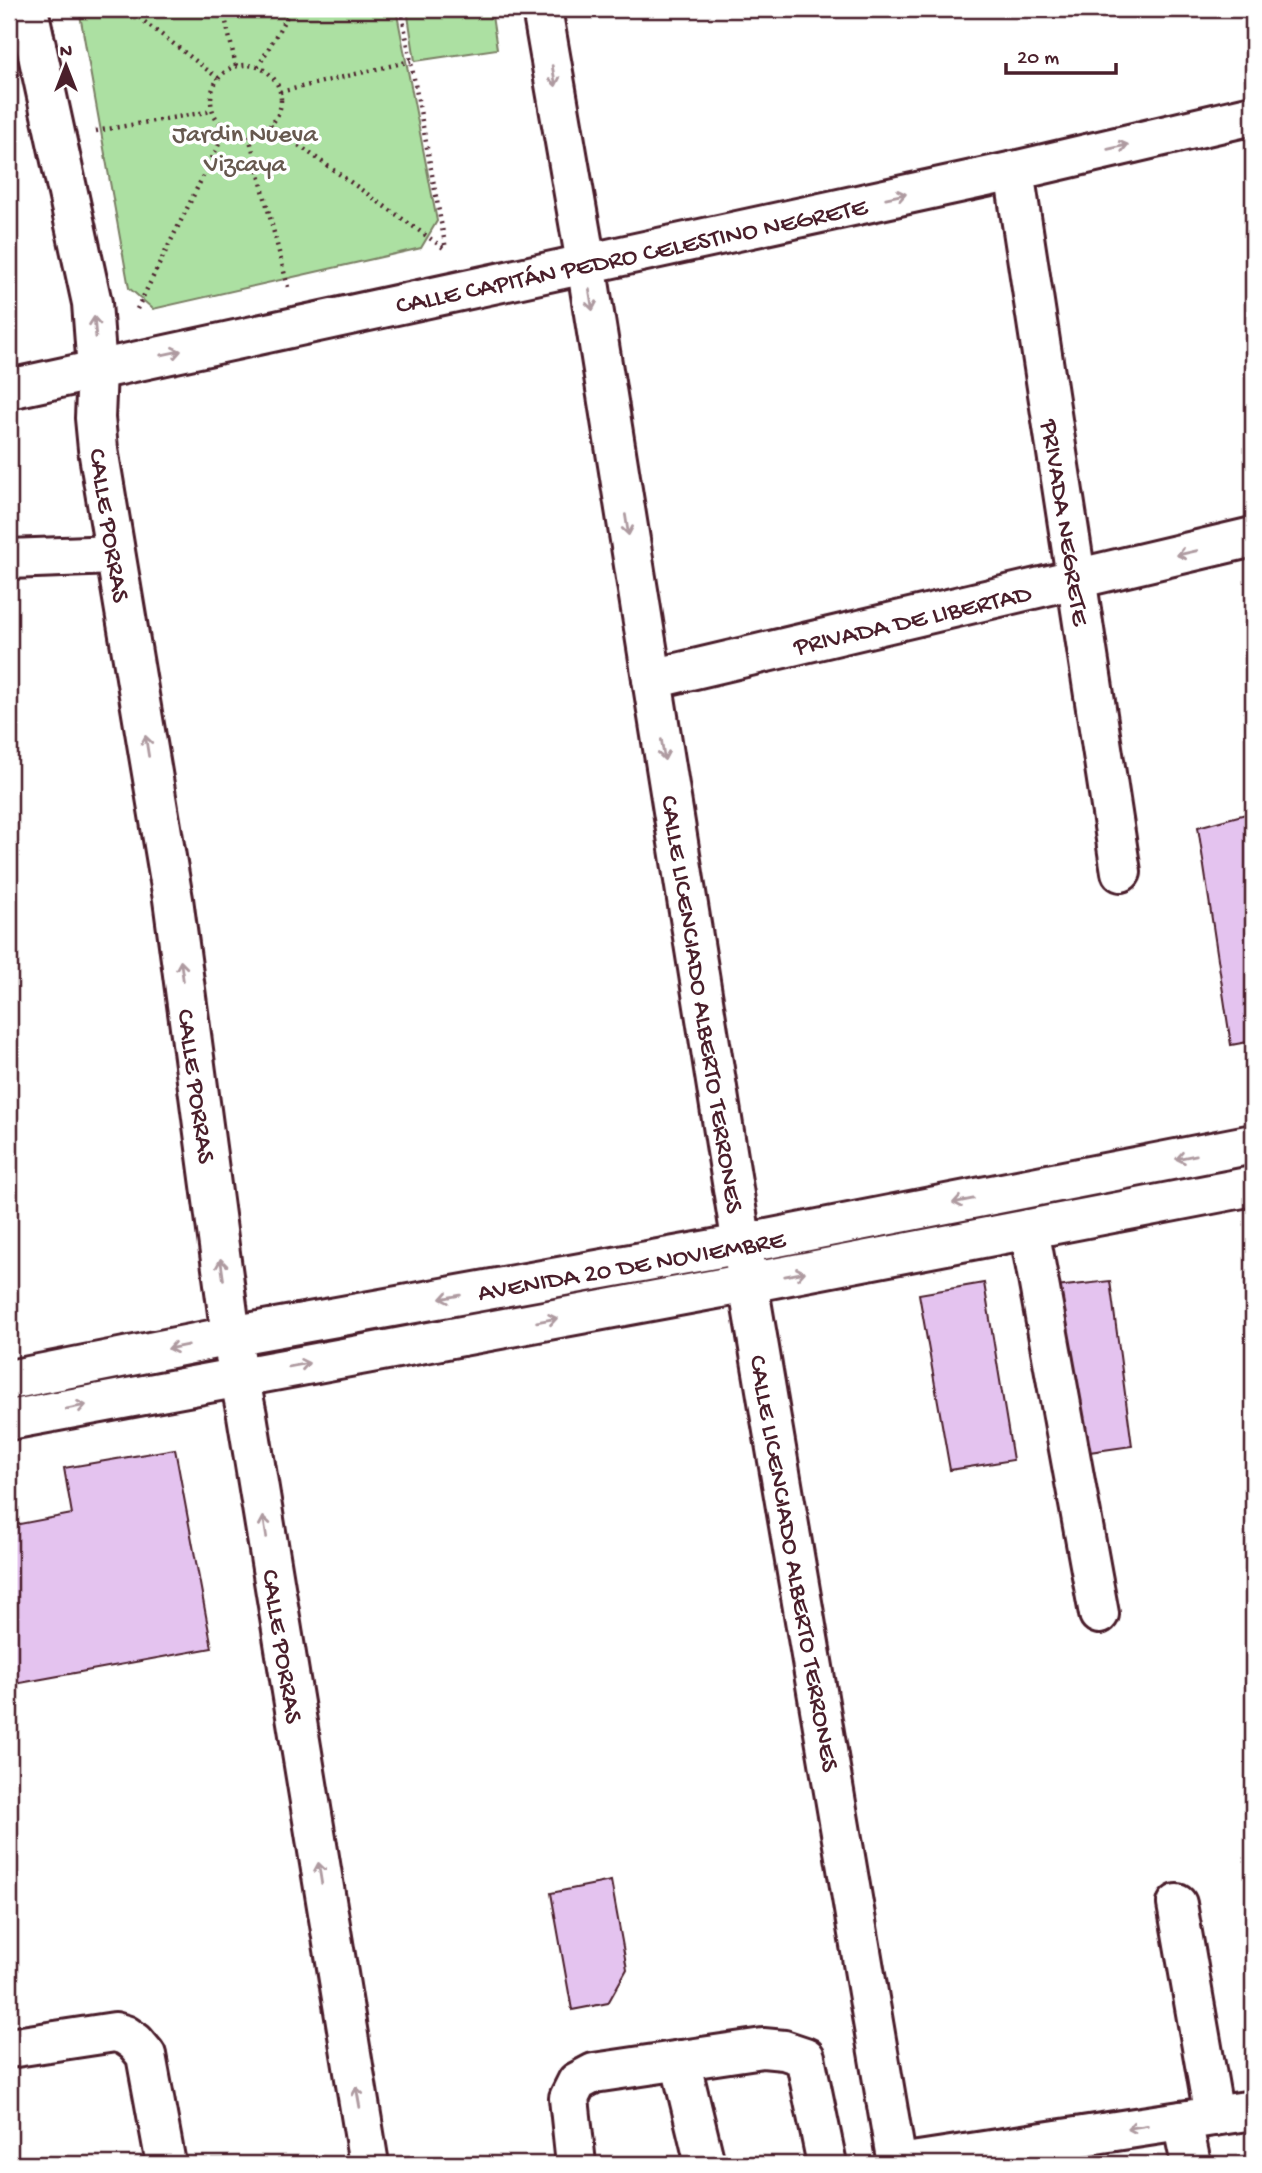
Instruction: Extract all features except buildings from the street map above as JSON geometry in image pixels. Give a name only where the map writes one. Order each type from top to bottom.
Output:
[{"type":"street","name":"CALLE PORRAS","points":[[28,9],[92,303],[97,369],[97,449],[173,899],[231,1336],[247,1415],[369,2164]]},
{"type":"street","name":"CALLE LICENCIADO ALBERTO TERRONES","points":[[542,9],[586,264],[748,1283],[898,2164]]},
{"type":"street","name":"CALLE CAPITÁN PEDRO CELESTINO NEGRETE","points":[[9,389],[1014,171],[1253,115]]},
{"type":"street","name":"PRIVADA NEGRETE","points":[[1014,171],[1121,872]]},
{"type":"street","name":"PRIVADA DE LIBERTAD","points":[[652,679],[1253,537]]},
{"type":"street","points":[[9,559],[116,555]]},
{"type":"street","name":"AVENIDA 20 DE NOVIEMBRE","points":[[9,1380],[231,1336],[742,1244],[1253,1144]]},
{"type":"street","name":"AVENIDA 20 DE NOVIEMBRE","points":[[9,1420],[1253,1186]]},
{"type":"street","points":[[1029,1229],[1099,1614]]},
{"type":"street","points":[[1177,1904],[1198,2118],[1191,2164]]},
{"type":"street","points":[[9,2048],[115,2032],[125,2035],[146,2056],[166,2164]]},
{"type":"street","points":[[576,2164],[569,2098],[577,2082],[594,2073],[764,2048],[784,2050],[806,2057],[827,2164]]},
{"type":"street","points":[[680,2060],[705,2164]]},
{"type":"street","points":[[898,2164],[1253,2110]]},
{"type":"path","points":[[128,9],[218,78]]},
{"type":"path","points":[[223,9],[236,66]]},
{"type":"path","points":[[258,67],[291,9]]},
{"type":"path","points":[[270,125],[446,250],[401,9]]},
{"type":"path","points":[[280,92],[411,61]]},
{"type":"path","points":[[236,66],[258,67],[275,81],[280,92],[278,116],[261,132],[249,135],[226,130],[217,122],[210,100],[212,88],[218,78],[226,70],[236,66]]},
{"type":"path","points":[[96,131],[212,111]]},
{"type":"path","points":[[137,309],[226,130]]},
{"type":"path","points":[[249,135],[288,287]]},
{"type":"green space","name":"Jardin Nueva Vizcaya","points":[[79,9],[396,9],[437,221],[421,248],[153,309],[129,288]]},
{"type":"green space","points":[[407,9],[491,9],[497,49],[415,61]]}]
